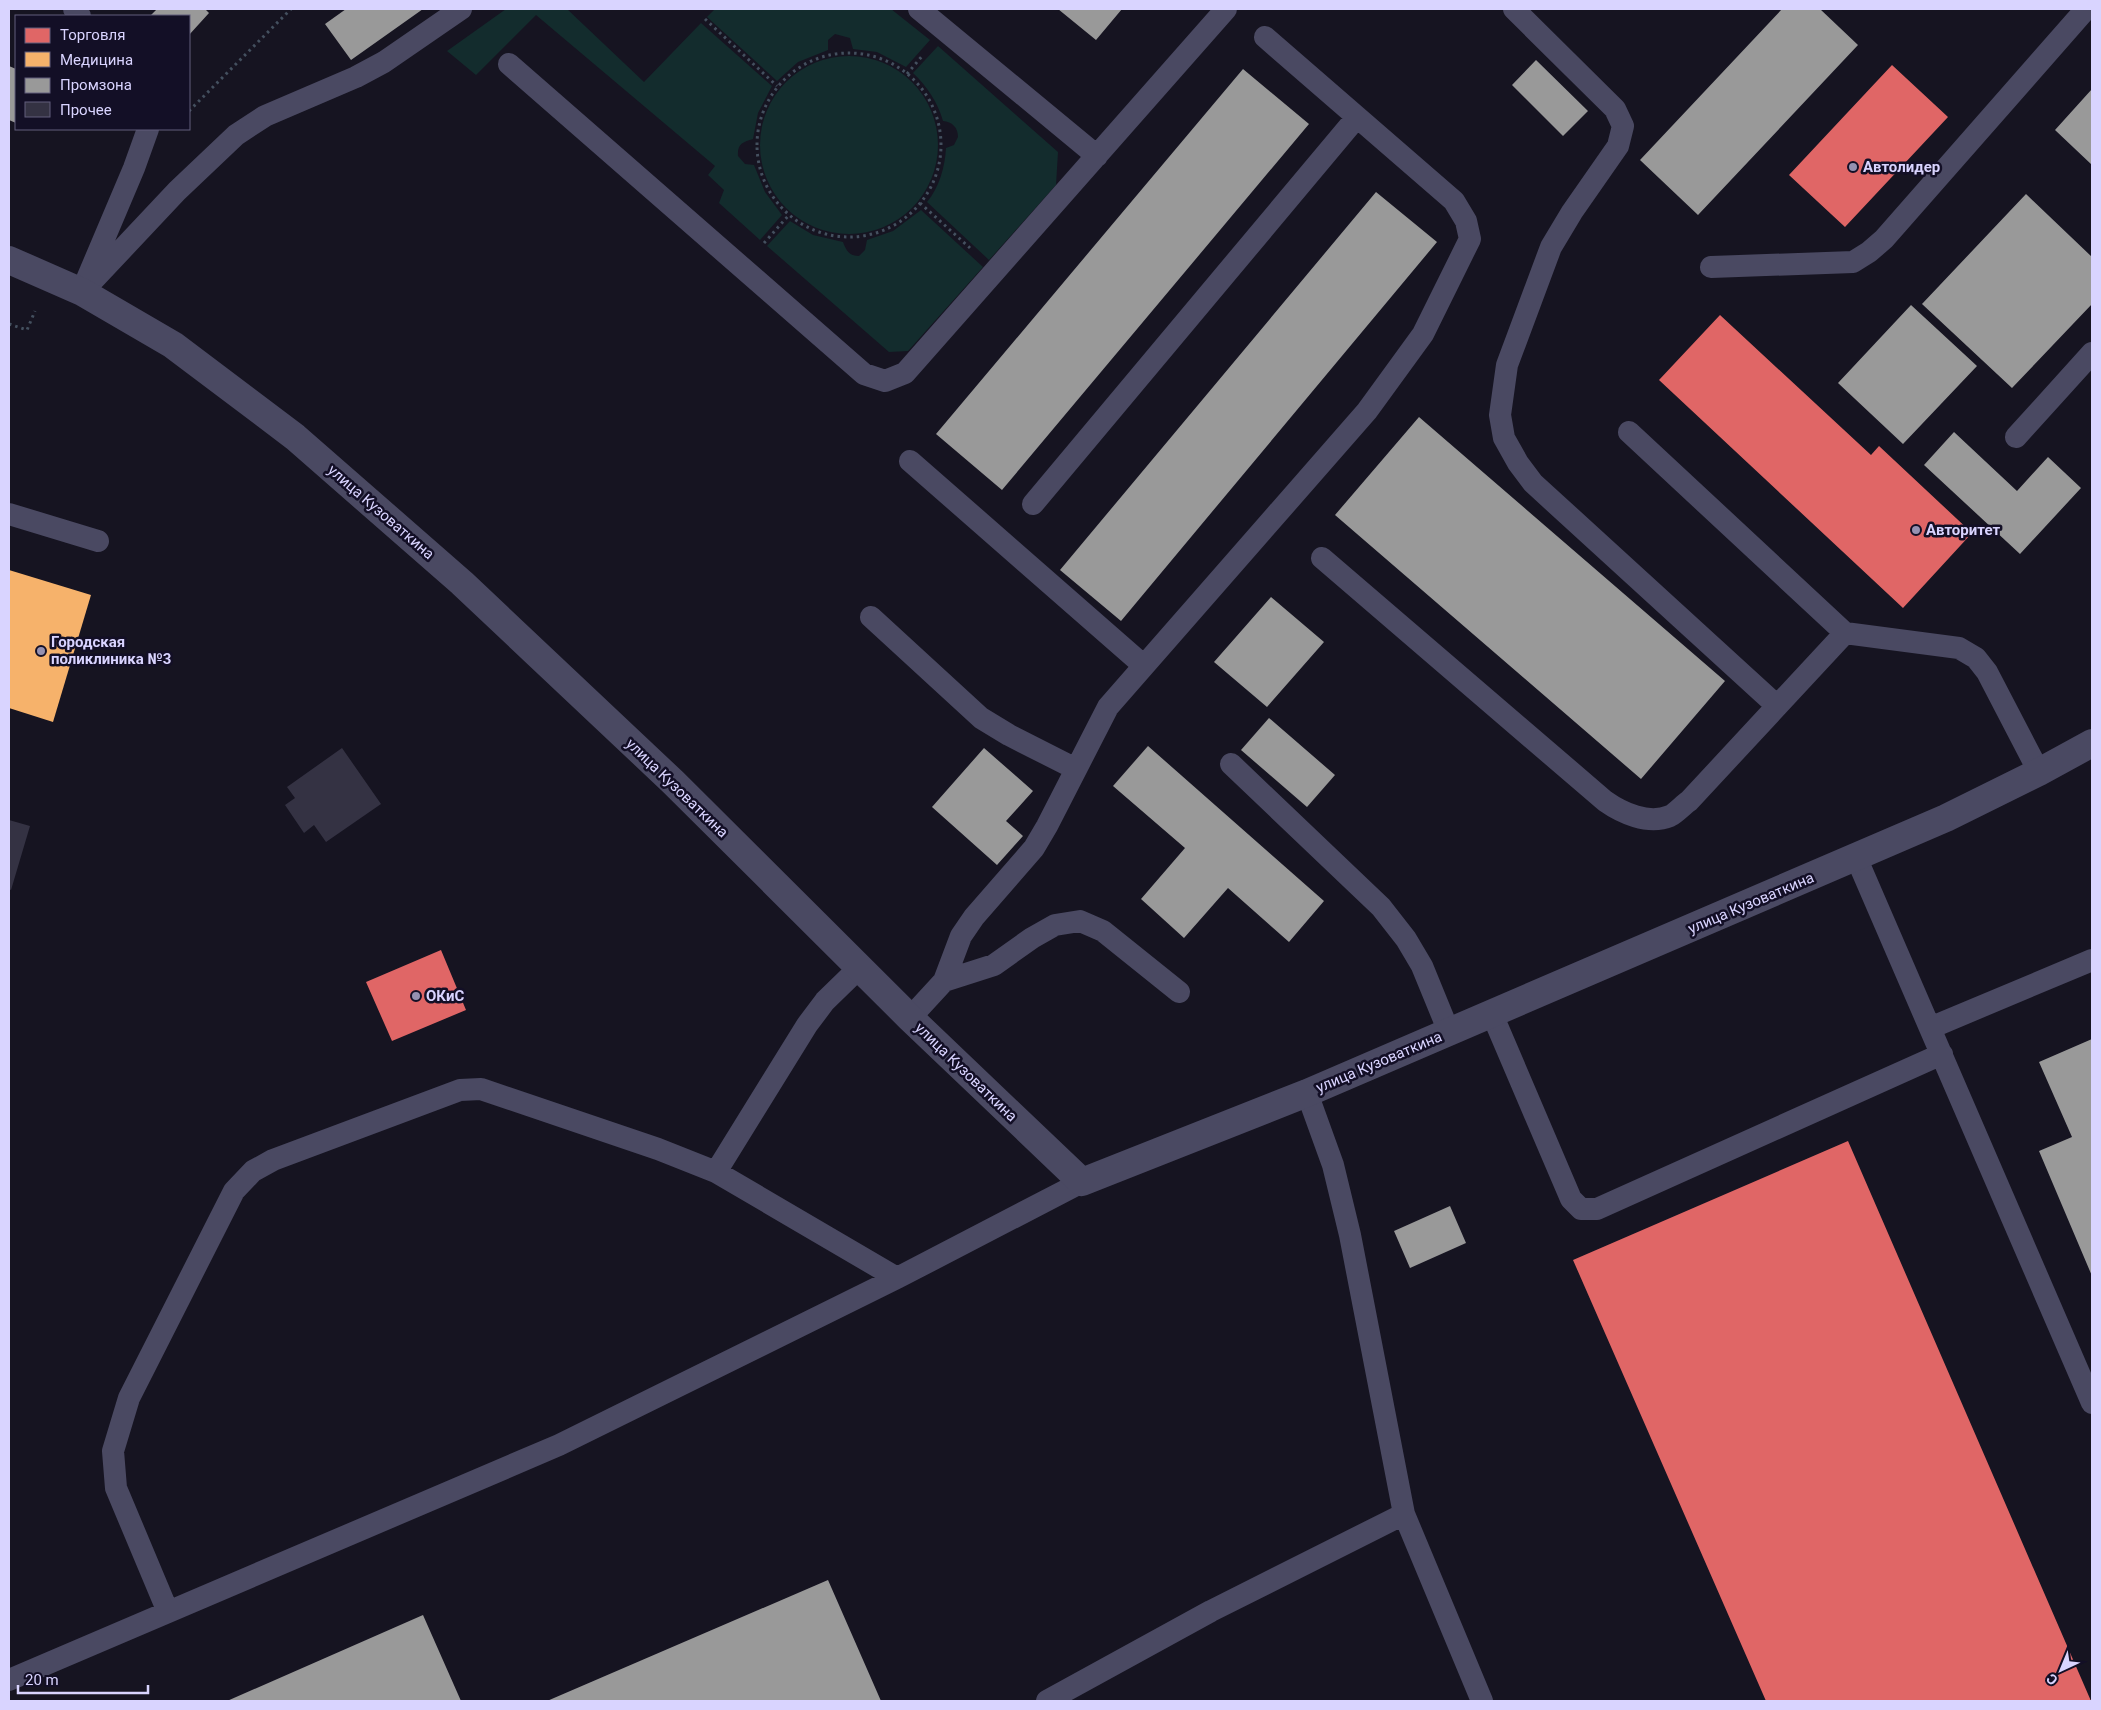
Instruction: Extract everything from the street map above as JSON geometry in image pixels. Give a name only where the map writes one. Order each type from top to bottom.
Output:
[{"type":"street","name":"улица Кузоваткина","points":[[9,260],[82,292],[173,345],[295,437],[462,583],[673,782],[910,1018],[1082,1182],[1307,1093],[1946,818],[2039,772],[2092,743]]},
{"type":"lane","points":[[82,292],[177,191],[236,135],[265,116],[356,77],[384,62],[462,9]]},
{"type":"lane","points":[[919,9],[1097,156]]},
{"type":"lane","points":[[509,64],[864,374],[885,381],[905,373],[1226,9]]},
{"type":"lane","points":[[1514,9],[1615,109],[1623,126],[1618,146],[1572,212],[1551,247],[1507,365],[1500,415],[1504,438],[1518,463],[1533,483],[1777,706]]},
{"type":"lane","points":[[1711,267],[1853,262],[1870,252],[1884,239],[2086,9]]},
{"type":"lane","points":[[910,1018],[944,981],[961,936],[974,917],[1034,848],[1108,707],[1367,411],[1423,334],[1470,239],[1466,221],[1454,201],[1265,37]]},
{"type":"lane","points":[[1033,504],[1357,117]]},
{"type":"lane","points":[[82,292],[134,168],[148,130]]},
{"type":"lane","points":[[2016,438],[2092,353]]},
{"type":"lane","points":[[1629,432],[1845,633],[1959,648],[1976,658],[1987,672],[2039,772]]},
{"type":"lane","points":[[910,461],[1143,665]]},
{"type":"lane","points":[[9,514],[98,541]]},
{"type":"lane","points":[[1322,558],[1597,795],[1620,812],[1649,819],[1670,816],[1689,801],[1845,633]]},
{"type":"lane","points":[[871,617],[981,718],[1009,735],[1076,769]]},
{"type":"lane","points":[[1231,764],[1381,907],[1406,939],[1422,966],[1449,1032]]},
{"type":"lane","points":[[1856,857],[2092,1404]]},
{"type":"lane","points":[[944,981],[994,965],[1032,938],[1055,925],[1080,921],[1103,931],[1180,992]]},
{"type":"lane","points":[[1930,1028],[2092,960]]},
{"type":"lane","points":[[716,1172],[806,1025],[825,1001],[860,967]]},
{"type":"lane","points":[[1492,1014],[1572,1199],[1581,1209],[1597,1209],[1942,1054]]},
{"type":"lane","points":[[168,1612],[116,1488],[113,1451],[129,1398],[234,1191],[253,1170],[273,1160],[432,1099],[460,1090],[481,1089],[658,1148],[716,1172],[897,1278]]},
{"type":"lane","points":[[1307,1093],[1333,1165],[1350,1235],[1404,1514],[1482,1701]]},
{"type":"lane","points":[[9,1680],[559,1445],[897,1278],[1082,1182]]},
{"type":"lane","points":[[1047,1701],[1211,1612],[1404,1514]]},
{"type":"path","points":[[190,110],[291,9]]},
{"type":"path","points":[[704,19],[778,86]]},
{"type":"path","points":[[844,53],[876,56],[904,71],[916,81],[933,107],[941,137],[938,168],[933,183],[920,203],[904,220],[890,228],[861,237],[845,238],[822,233],[801,224],[789,215],[768,190],[758,161],[756,145],[761,114],[778,86],[787,76],[807,63],[829,55],[844,53]]},
{"type":"path","points":[[920,203],[995,270]]},
{"type":"green space","points":[[506,9],[567,9],[644,82],[701,23],[772,86],[758,113],[753,139],[741,144],[738,156],[745,164],[754,165],[765,192],[782,215],[760,240],[719,203],[724,190],[708,175],[715,166],[536,15],[476,75],[447,51]]},
{"type":"green space","points":[[715,9],[891,9],[930,40],[906,67],[877,52],[853,49],[850,38],[835,34],[828,40],[828,50],[798,62],[777,81],[707,17]]},
{"type":"green space","points":[[938,46],[1058,152],[1056,185],[989,260],[927,202],[941,177],[946,148],[954,145],[958,137],[956,128],[952,124],[943,121],[931,95],[913,73]]},
{"type":"green space","points":[[849,56],[883,63],[898,71],[912,82],[923,96],[931,111],[938,145],[931,179],[923,194],[912,208],[898,219],[883,227],[849,234],[815,227],[800,219],[786,208],[775,194],[767,179],[760,145],[767,111],[775,96],[786,82],[800,71],[815,63]]},
{"type":"green space","points":[[921,210],[983,267],[908,351],[889,352],[767,246],[790,221],[813,235],[843,242],[848,252],[859,256],[865,250],[867,240],[893,231]]},
{"type":"building: Торговля","points":[[1892,65],[1948,117],[1845,227],[1789,175]]},
{"type":"building: Торговля","points":[[1720,315],[1871,455],[1879,446],[1972,533],[1903,608],[1659,380]]},
{"type":"building: Торговля","name":"ОКиС","points":[[441,950],[466,1010],[392,1041],[366,982]]},
{"type":"building: Торговля","points":[[1848,1141],[2091,1701],[1766,1701],[1573,1260]]},
{"type":"building: Медицина","name":"Городская поликлиника №3","points":[[9,570],[91,595],[53,722],[9,708]]},
{"type":"building: Промзона","points":[[157,9],[205,9],[209,13],[190,34],[190,15],[151,15]]},
{"type":"building: Промзона","points":[[346,9],[423,9],[351,60],[325,24]]},
{"type":"building: Промзона","points":[[1058,9],[1122,9],[1096,40]]},
{"type":"building: Промзона","points":[[1782,9],[1820,9],[1858,45],[1698,215],[1640,160]]},
{"type":"building: Промзона","points":[[1536,60],[1588,111],[1563,136],[1512,85]]},
{"type":"building: Промзона","points":[[9,66],[15,69],[15,123],[9,120]]},
{"type":"building: Промзона","points":[[1243,69],[1309,124],[1002,490],[936,434]]},
{"type":"building: Промзона","points":[[2092,89],[2092,165],[2055,130]]},
{"type":"building: Промзона","points":[[1376,192],[1437,242],[1121,621],[1060,570]]},
{"type":"building: Промзона","points":[[2026,194],[2092,257],[2092,304],[2012,388],[1922,304]]},
{"type":"building: Промзона","points":[[1911,305],[1977,366],[1903,444],[1838,383]]},
{"type":"building: Промзона","points":[[1419,417],[1725,681],[1641,779],[1335,515]]},
{"type":"building: Промзона","points":[[1954,432],[2017,491],[2048,457],[2081,488],[2020,554],[1924,465]]},
{"type":"building: Промзона","points":[[1271,597],[1324,642],[1267,707],[1214,662]]},
{"type":"building: Промзона","points":[[1269,718],[1335,775],[1307,807],[1241,750]]},
{"type":"building: Промзона","points":[[1148,746],[1324,901],[1289,942],[1228,888],[1184,938],[1141,899],[1185,848],[1113,786]]},
{"type":"building: Промзона","points":[[984,748],[1033,791],[1006,821],[1023,836],[997,865],[932,807]]},
{"type":"building: Промзона","points":[[2092,1039],[2092,1276],[2039,1151],[2072,1137],[2039,1062]]},
{"type":"building: Промзона","points":[[1450,1206],[1466,1243],[1410,1268],[1394,1231]]},
{"type":"building: Промзона","points":[[828,1580],[881,1701],[547,1701]]},
{"type":"building: Промзона","points":[[423,1615],[461,1701],[227,1701]]},
{"type":"building: Прочее","points":[[342,748],[381,804],[326,842],[314,825],[304,833],[285,805],[295,798],[287,787]]},
{"type":"building: Прочее","points":[[9,820],[30,826],[11,890],[9,889]]},
{"type":"place","name":"Автолидер","points":[[1853,167]]},
{"type":"place","name":"Авторитет","points":[[1916,530]]},
{"type":"place","name":"Городская поликлиника №3","points":[[41,651]]},
{"type":"place","name":"ОКиС","points":[[416,996]]}]
